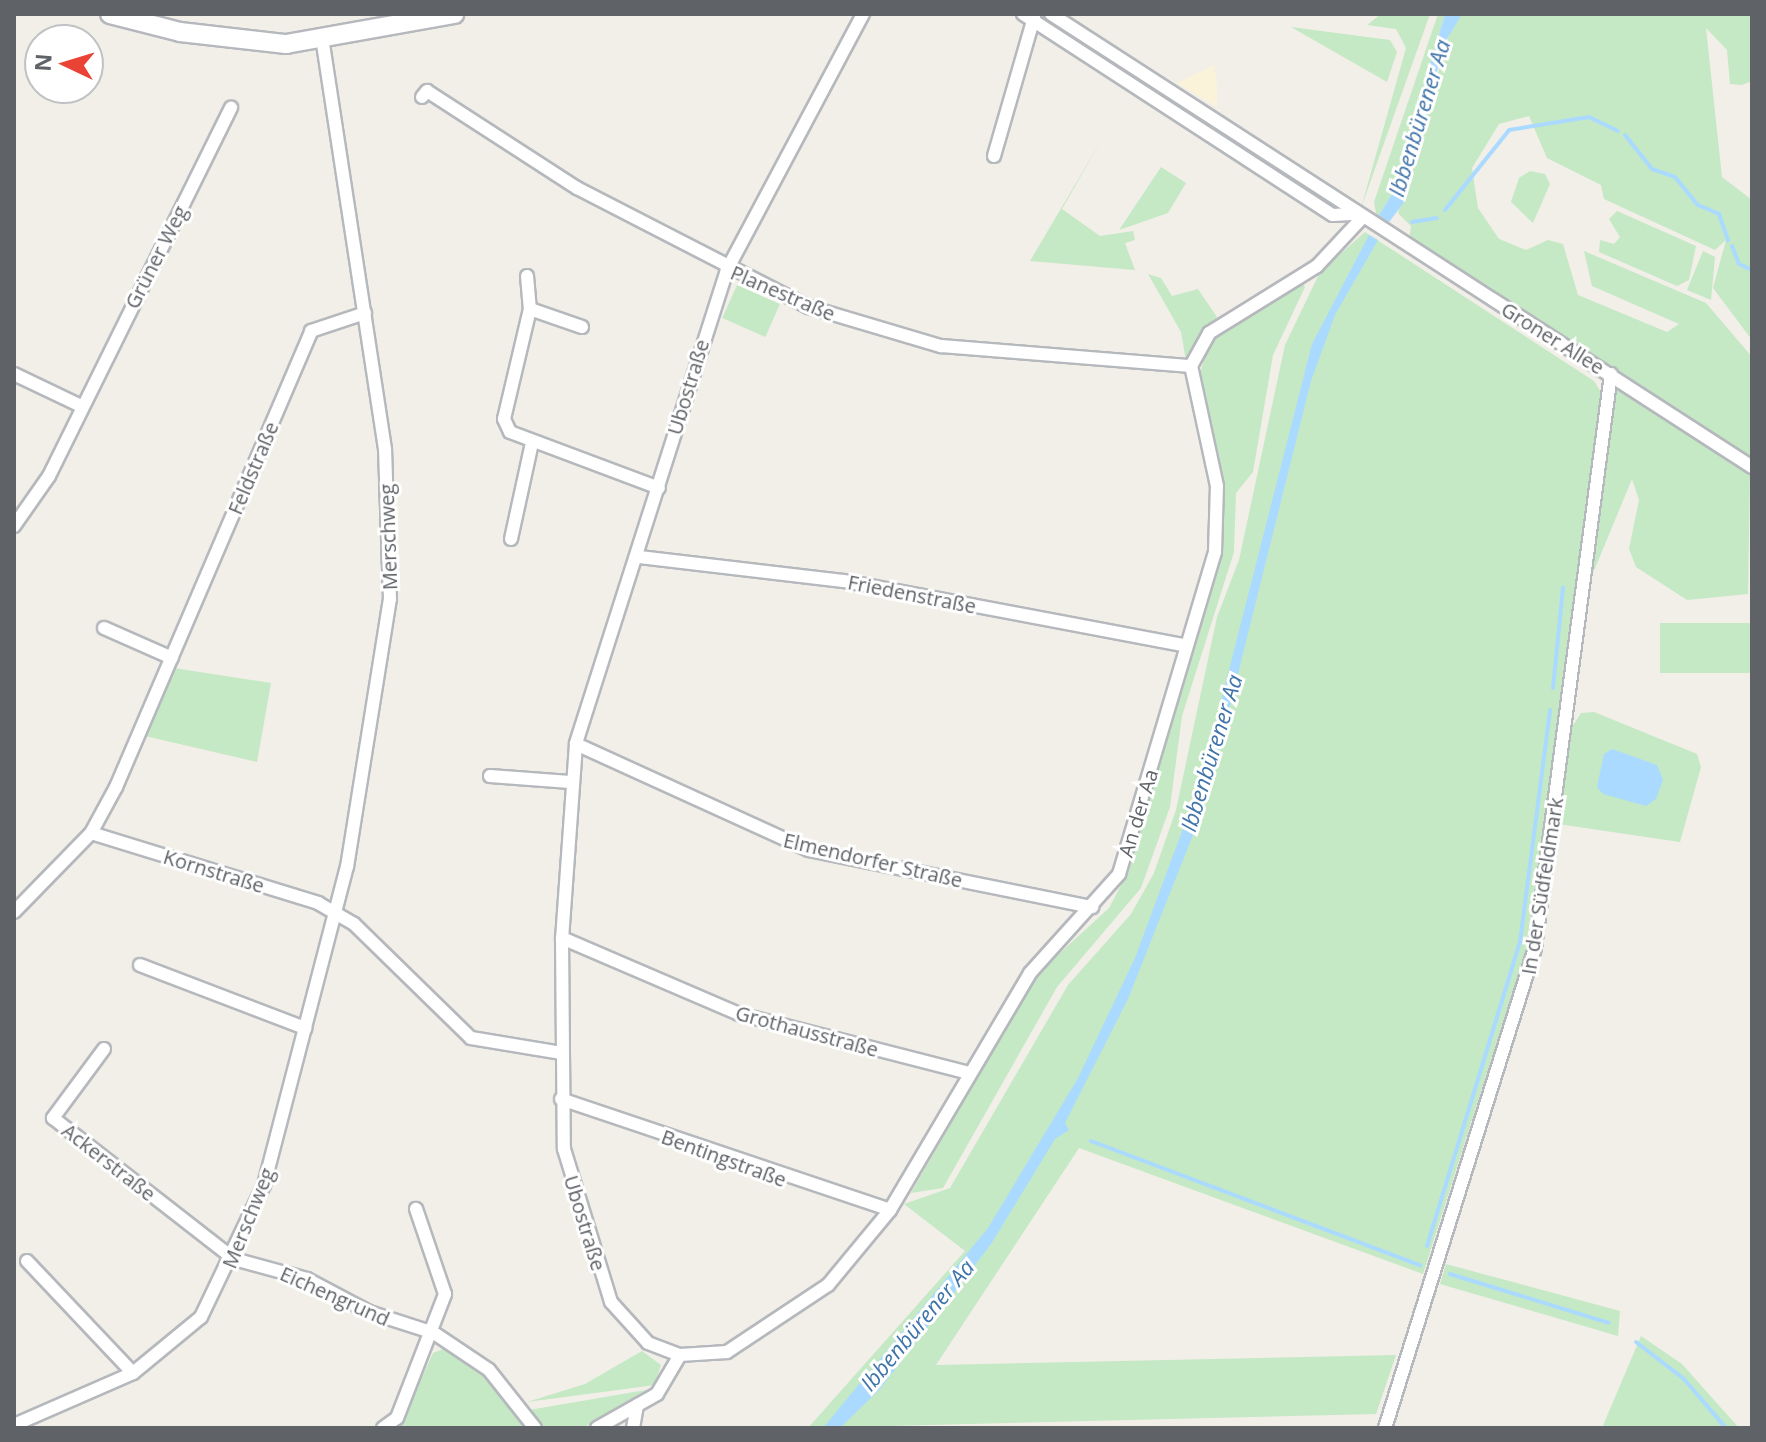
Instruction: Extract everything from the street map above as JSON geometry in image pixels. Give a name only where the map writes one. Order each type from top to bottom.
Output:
[{"type":"main road","points":[[110,14],[242,43],[323,42],[454,14]]},
{"type":"street","name":"Ubostraße","points":[[680,1355],[648,1343],[611,1302],[578,1214],[561,1099],[562,938],[570,782],[576,744],[639,557],[727,270],[863,14]]},
{"type":"street","name":"Groner Allee","points":[[1051,14],[1343,197],[1360,219],[1611,374],[1752,467]]},
{"type":"street","name":"Groner Allee","points":[[1030,16],[1333,215],[1360,219]]},
{"type":"street","points":[[994,156],[1030,16]]},
{"type":"street","name":"Merschweg","points":[[14,1425],[133,1373],[201,1317],[234,1259],[268,1172],[336,912],[390,599],[385,449],[323,42]]},
{"type":"street","name":"Planestraße","points":[[422,97],[427,91],[577,188],[727,270],[809,307],[941,346],[1191,366]]},
{"type":"street","name":"Grüner Weg","points":[[14,526],[49,476],[231,107]]},
{"type":"street","points":[[1191,366],[1209,333],[1317,266],[1360,219]]},
{"type":"street","points":[[527,276],[530,309],[504,419],[510,432],[532,443],[659,488]]},
{"type":"street","points":[[530,309],[582,327]]},
{"type":"street","name":"Feldstraße","points":[[14,912],[91,833],[172,658],[311,331],[365,313]]},
{"type":"street","name":"An der Aa","points":[[680,1355],[727,1352],[779,1324],[861,1251],[890,1210],[1030,973],[1119,874],[1136,833],[1182,645],[1215,552],[1217,486],[1191,366]]},
{"type":"street","points":[[14,374],[81,406]]},
{"type":"street","name":"In der Südfeldmark","points":[[1385,1428],[1535,948],[1611,374]]},
{"type":"street","points":[[511,539],[532,443]]},
{"type":"street","name":"Friedenstraße","points":[[639,557],[844,581],[1182,645]]},
{"type":"street","points":[[104,628],[172,658]]},
{"type":"street","name":"Elmendorfer Straße","points":[[576,744],[809,850],[1092,907]]},
{"type":"street","points":[[490,776],[570,782]]},
{"type":"street","name":"Kornstraße","points":[[91,833],[336,912]]},
{"type":"street","points":[[336,912],[471,1038],[562,1053]]},
{"type":"street","name":"Grothausstraße","points":[[562,938],[739,1014],[969,1073]]},
{"type":"street","points":[[140,965],[305,1028]]},
{"type":"street","name":"Ackerstraße","points":[[104,1049],[53,1118],[234,1259]]},
{"type":"street","name":"Bentingstraße","points":[[561,1099],[890,1210]]},
{"type":"street","points":[[383,1428],[397,1418],[434,1333],[444,1283],[416,1209]]},
{"type":"street","name":"Eichengrund","points":[[234,1259],[307,1279],[369,1312],[434,1333],[489,1370],[535,1428]]},
{"type":"street","points":[[27,1261],[133,1373]]},
{"type":"street","points":[[597,1428],[670,1381],[680,1355]]},
{"type":"street","points":[[633,1428],[637,1405]]},
{"type":"green space","points":[[1381,14],[1430,14],[1361,208],[1406,48],[1396,29],[1367,25]]},
{"type":"green space","points":[[1438,14],[1445,14],[1392,194],[1377,218],[1374,202]]},
{"type":"green space","points":[[1455,14],[1752,14],[1752,81],[1742,85],[1730,84],[1727,50],[1706,28],[1722,177],[1752,200],[1752,340],[1713,288],[1726,240],[1715,250],[1604,199],[1601,185],[1547,158],[1529,116],[1499,124],[1472,168],[1478,208],[1499,239],[1526,250],[1548,240],[1563,244],[1578,295],[1667,332],[1679,324],[1592,286],[1584,251],[1706,303],[1752,357],[1748,594],[1687,600],[1636,567],[1629,549],[1639,500],[1632,479],[1591,578],[1619,372],[1409,242],[1411,226],[1398,213]]},
{"type":"green space","points":[[1291,27],[1390,40],[1397,52],[1387,82]]},
{"type":"green space","points":[[1102,139],[1062,209],[1100,236],[1133,231],[1135,240],[1125,243],[1135,270],[1030,261]]},
{"type":"green space","points":[[1161,167],[1186,183],[1168,213],[1119,230]]},
{"type":"green space","points":[[1530,171],[1545,174],[1550,184],[1533,223],[1511,202],[1519,178]]},
{"type":"green space","points":[[1617,211],[1696,246],[1689,280],[1677,286],[1599,252],[1600,240],[1614,244],[1620,237],[1609,219]]},
{"type":"green space","points":[[1365,232],[1594,381],[1603,395],[1527,947],[1423,1274],[1079,1148],[936,1365],[1396,1355],[1376,1414],[808,1428],[965,1251],[904,1204],[950,1188],[1068,985],[1131,914],[1154,873],[1176,810],[1217,617],[1239,560],[1285,345],[1320,272]]},
{"type":"green space","points":[[1703,251],[1715,257],[1711,300],[1687,290]]},
{"type":"green space","points":[[1148,274],[1161,278],[1172,296],[1198,289],[1217,317],[1186,361],[1181,332]]},
{"type":"green space","points":[[1302,281],[1305,287],[1273,355],[1253,472],[1236,493],[1234,552],[1182,716],[1170,807],[1141,888],[1057,987],[943,1188],[911,1193],[1036,975],[1109,908],[1126,876],[1220,553],[1222,486],[1200,373],[1206,354],[1218,334]]},
{"type":"green space","points":[[737,285],[780,304],[765,337],[722,318]]},
{"type":"green space","points":[[1660,623],[1752,623],[1752,673],[1660,673]]},
{"type":"green space","points":[[174,668],[271,683],[257,762],[145,736]]},
{"type":"green space","points":[[1594,712],[1697,754],[1701,767],[1680,842],[1558,824],[1570,730],[1581,713]]},
{"type":"green space","points":[[1446,1264],[1620,1311],[1618,1336],[1440,1284]]},
{"type":"green space","points":[[1641,1336],[1682,1364],[1739,1428],[1602,1428]]},
{"type":"green space","points":[[451,1346],[488,1377],[527,1428],[399,1428],[433,1353]]},
{"type":"green space","points":[[642,1351],[661,1365],[655,1385],[527,1402],[585,1384]]},
{"type":"green space","points":[[646,1390],[583,1428],[542,1428],[529,1410]]},
{"type":"sand","points":[[1214,65],[1217,86],[1217,107],[1177,83]]},
{"type":"water","name":"Ibbenbürener Aa","points":[[1445,14],[1462,14],[1444,44],[1404,202],[1387,225],[1377,218],[1392,194]]},
{"type":"water","name":"Ibbenbürener Aa","points":[[1369,235],[1378,240],[1335,315],[1311,381],[1206,802],[1128,999],[1065,1123],[1069,1130],[1055,1139],[991,1244],[880,1389],[840,1428],[823,1428],[988,1228],[1078,1078],[1135,958],[1201,780],[1312,344]]},
{"type":"water","points":[[1612,749],[1657,765],[1663,780],[1656,799],[1646,806],[1603,794],[1597,787],[1604,754]]},
{"type":"waterway","points":[[1445,210],[1509,130],[1589,117],[1618,131]]},
{"type":"waterway","points":[[1625,135],[1652,169],[1675,177],[1698,205],[1719,214],[1728,240]]},
{"type":"waterway","points":[[1412,222],[1437,218]]},
{"type":"waterway","points":[[1732,246],[1739,264],[1752,270]]},
{"type":"waterway","points":[[1553,688],[1563,587]]},
{"type":"waterway","points":[[1427,1246],[1520,942],[1550,710]]},
{"type":"waterway","points":[[1091,1141],[1420,1265]]},
{"type":"waterway","points":[[1450,1274],[1609,1323]]},
{"type":"waterway","points":[[1636,1342],[1684,1379],[1726,1428]]}]
